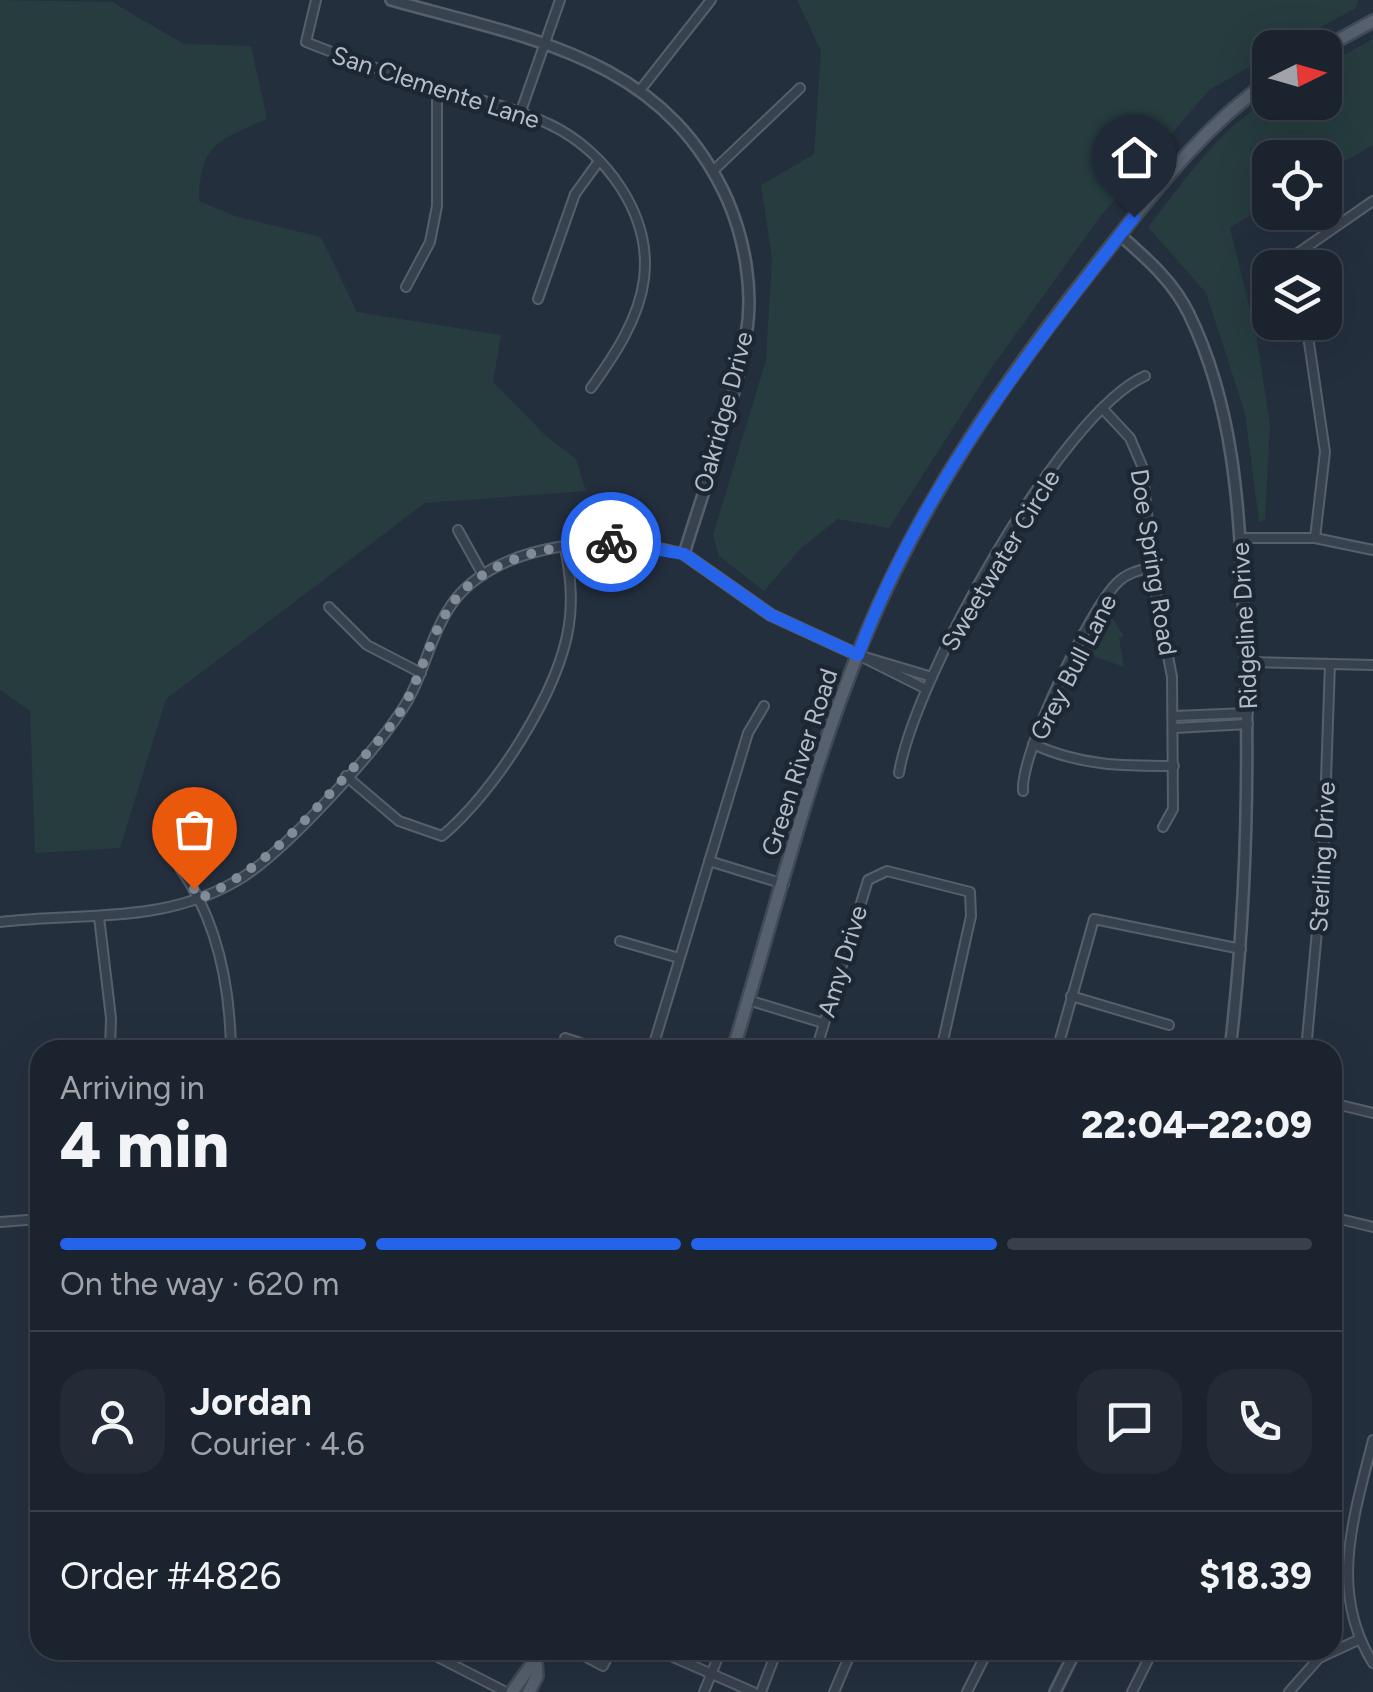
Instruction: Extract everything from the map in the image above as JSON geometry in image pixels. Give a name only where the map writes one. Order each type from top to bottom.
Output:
[{"type":"main road","points":[[1342,38],[1373,20]]},
{"type":"main road","name":"Green River Road","points":[[736,1040],[821,756],[858,655],[913,536],[1026,356],[1202,136],[1252,95]]},
{"type":"main road","points":[[509,1692],[534,1660]]},
{"type":"main road","points":[[529,1692],[537,1676],[539,1660]]},
{"type":"street","name":"San Clemente Lane","points":[[316,0],[306,42],[438,88],[520,111],[580,142],[599,161],[635,214],[643,244],[644,279],[616,352],[592,388]]},
{"type":"street","name":"Oakridge Drive","points":[[391,0],[578,56],[641,89],[674,116],[714,170],[740,236],[749,295],[747,333],[684,554]]},
{"type":"street","points":[[520,111],[560,0]]},
{"type":"street","points":[[641,89],[711,0]]},
{"type":"street","points":[[406,288],[430,242],[437,206],[438,88]]},
{"type":"street","points":[[714,170],[800,88]]},
{"type":"street","points":[[538,298],[575,194],[599,161]]},
{"type":"street","points":[[1301,250],[1373,200]]},
{"type":"street","name":"Ridgeline Drive","points":[[1120,235],[1166,277],[1205,350],[1228,422],[1240,538],[1248,712],[1241,948],[1231,1040]]},
{"type":"street","points":[[1309,340],[1326,452],[1316,538]]},
{"type":"street","name":"Sweetwater Circle","points":[[899,773],[904,746],[926,690],[970,599],[1047,476],[1124,386],[1145,376]]},
{"type":"street","name":"Doe Spring Road","points":[[1103,409],[1130,438],[1142,466],[1172,677],[1173,809],[1162,827]]},
{"type":"street","points":[[458,530],[483,575]]},
{"type":"street","points":[[1240,538],[1316,538],[1373,550]]},
{"type":"street","points":[[0,922],[160,911],[199,899],[267,859],[393,724],[422,673],[448,610],[483,575],[521,557],[625,542],[684,554],[771,615],[926,690]]},
{"type":"street","points":[[346,776],[398,821],[442,836],[469,814],[493,783],[546,689],[568,629],[572,590],[564,548]]},
{"type":"street","name":"Grey Bull Lane","points":[[1023,791],[1022,774],[1056,689],[1116,583],[1133,572],[1154,567]]},
{"type":"street","points":[[329,607],[368,645],[422,673]]},
{"type":"street","points":[[858,655],[932,677]]},
{"type":"street","points":[[1246,662],[1373,665]]},
{"type":"street","name":"Sterling Drive","points":[[1307,1040],[1323,866],[1330,664]]},
{"type":"street","points":[[655,1040],[748,733],[764,706]]},
{"type":"street","points":[[1174,716],[1248,712]]},
{"type":"street","points":[[1175,728],[1248,724]]},
{"type":"street","points":[[1033,744],[1061,757],[1102,766],[1174,766]]},
{"type":"street","points":[[709,861],[784,884]]},
{"type":"street","points":[[180,868],[199,899],[222,965],[230,1040]]},
{"type":"street","name":"Amy Drive","points":[[819,1040],[873,874],[886,872],[970,892],[971,916],[942,1040]]},
{"type":"street","points":[[99,917],[109,1040]]},
{"type":"street","points":[[1059,1040],[1094,919],[1241,948]]},
{"type":"street","points":[[620,941],[680,958]]},
{"type":"street","points":[[1070,996],[1169,1025]]},
{"type":"street","points":[[748,1000],[824,1023]]},
{"type":"street","points":[[564,1038],[570,1040]]},
{"type":"street","points":[[1342,1104],[1373,1112]]},
{"type":"street","points":[[0,1222],[30,1220]]},
{"type":"street","points":[[1342,1220],[1373,1228]]},
{"type":"street","points":[[1373,1440],[1350,1530],[1346,1592],[1358,1640],[1373,1663]]},
{"type":"street","points":[[1342,1647],[1358,1640]]},
{"type":"street","points":[[678,1660],[754,1692]]},
{"type":"street","points":[[704,1692],[717,1660]]},
{"type":"street","points":[[761,1692],[773,1660]]},
{"type":"street","points":[[834,1692],[848,1660]]},
{"type":"street","points":[[967,1692],[983,1660]]},
{"type":"street","points":[[1056,1692],[1071,1660]]},
{"type":"street","points":[[1132,1692],[1148,1660]]},
{"type":"street","points":[[1289,1692],[1317,1660]]},
{"type":"street","points":[[443,1661],[509,1692]]},
{"type":"green space","points":[[0,0],[112,2],[184,44],[251,46],[267,119],[215,146],[203,167],[199,201],[235,216],[321,237],[357,312],[501,335],[493,382],[546,436],[576,459],[586,491],[425,503],[166,699],[120,848],[35,853],[30,711],[0,690]]},
{"type":"green space","points":[[797,0],[1358,0],[1356,8],[1315,30],[1252,30],[1252,65],[1209,90],[1099,218],[990,370],[889,528],[838,519],[801,548],[764,591],[719,556],[713,535],[766,360],[772,258],[761,185],[814,154],[821,51]]},
{"type":"green space","points":[[1373,39],[1373,145],[1342,162],[1342,140],[1252,140],[1252,214],[1230,228],[1252,317],[1252,340],[1257,340],[1270,425],[1265,520],[1259,522],[1245,413],[1206,293],[1148,227],[1202,159],[1252,112],[1252,120],[1342,120],[1342,56]]},
{"type":"green space","points":[[1108,612],[1124,636],[1119,638],[1124,667],[1085,653]]},
{"type":"way so far","points":[[194,889],[199,899],[267,859],[393,724],[422,673],[448,610],[462,592],[483,575],[521,557],[591,542],[611,542]]},
{"type":"route","points":[[611,542],[660,546],[684,554],[771,615],[858,655],[913,536],[994,400],[1134,217]]}]
